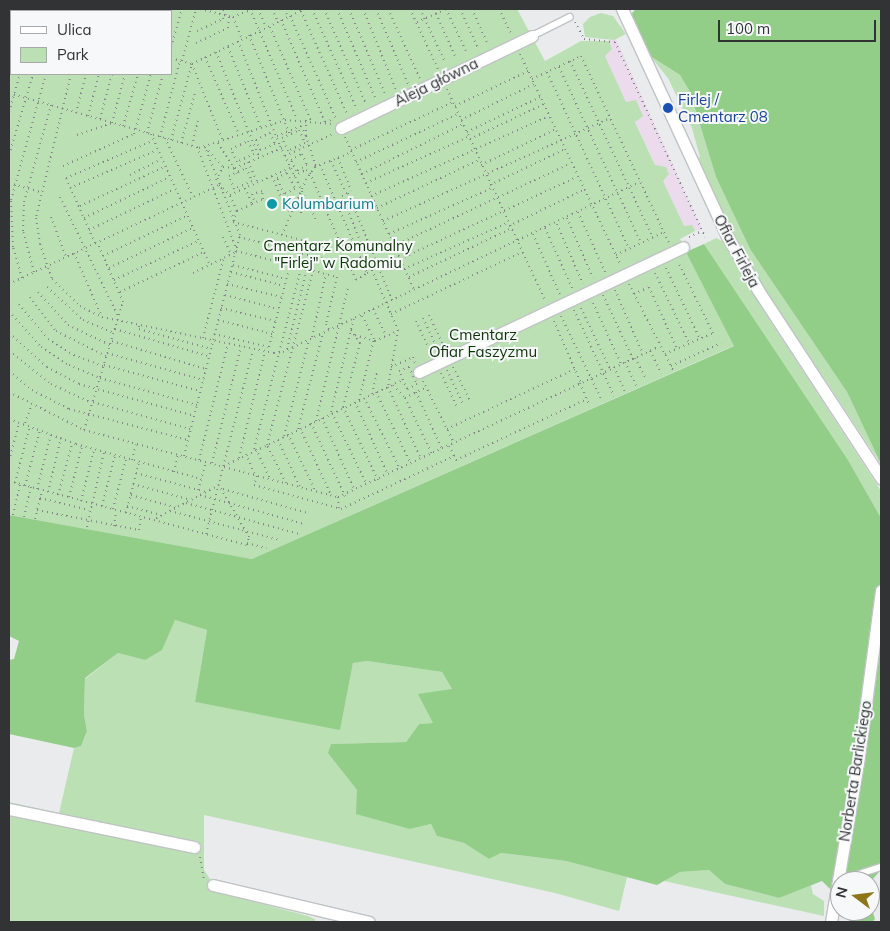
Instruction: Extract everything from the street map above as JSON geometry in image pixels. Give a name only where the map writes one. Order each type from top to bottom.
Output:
[{"type":"street","name":"Ofiar Firleja","points":[[622,9],[727,236],[758,290],[881,478]]},
{"type":"street","name":"Aleja główna","points":[[339,124],[440,74],[532,36]]},
{"type":"street","points":[[419,372],[599,287],[628,280],[683,247]]},
{"type":"street","name":"Norberta Barlickiego","points":[[838,871],[858,763],[881,591]]},
{"type":"street","points":[[9,809],[194,847]]},
{"type":"street","points":[[212,885],[369,922]]},
{"type":"lane","points":[[532,36],[571,17]]},
{"type":"lane","points":[[869,871],[881,867]]},
{"type":"path","points":[[172,44],[182,9]]},
{"type":"path","points":[[160,137],[198,9],[233,17],[252,10],[298,120]]},
{"type":"path","points":[[223,9],[226,15]]},
{"type":"path","points":[[258,9],[266,27]]},
{"type":"path","points":[[272,9],[325,122]]},
{"type":"path","points":[[284,9],[339,124],[414,290]]},
{"type":"path","points":[[172,58],[192,64],[299,10],[305,9]]},
{"type":"path","points":[[312,9],[357,109]]},
{"type":"path","points":[[324,9],[366,104]]},
{"type":"path","points":[[337,9],[376,100]]},
{"type":"path","points":[[349,9],[385,95]]},
{"type":"path","points":[[363,9],[396,90]]},
{"type":"path","points":[[376,9],[408,84]]},
{"type":"path","points":[[388,9],[420,79]]},
{"type":"path","points":[[410,9],[516,242],[560,305],[603,372],[614,396]]},
{"type":"path","points":[[420,9],[445,62]]},
{"type":"path","points":[[434,9],[456,58]]},
{"type":"path","points":[[417,22],[446,9],[466,51]]},
{"type":"path","points":[[460,9],[477,46]]},
{"type":"path","points":[[472,9],[487,42]]},
{"type":"path","points":[[499,9],[658,347]]},
{"type":"path","points":[[299,10],[347,114]]},
{"type":"path","points":[[196,32],[226,15]]},
{"type":"path","points":[[196,43],[228,28],[229,16]]},
{"type":"path","points":[[233,17],[242,39]]},
{"type":"path","points":[[571,17],[584,39],[615,42],[704,237]]},
{"type":"path","points":[[270,26],[311,121]]},
{"type":"path","points":[[249,35],[290,135]]},
{"type":"path","points":[[238,41],[273,124],[276,136],[299,188],[302,188],[317,222]]},
{"type":"path","points":[[227,46],[261,128]]},
{"type":"path","points":[[216,52],[251,132],[259,157]]},
{"type":"path","points":[[532,80],[581,56],[671,246]]},
{"type":"path","points":[[205,57],[239,135]]},
{"type":"path","points":[[570,61],[653,238]]},
{"type":"path","points":[[171,140],[192,64]]},
{"type":"path","points":[[192,64],[224,141]]},
{"type":"path","points":[[559,67],[641,243]]},
{"type":"path","points":[[455,106],[528,71]]},
{"type":"path","points":[[432,72],[440,74]]},
{"type":"path","points":[[547,72],[629,249]]},
{"type":"path","points":[[9,112],[20,75]]},
{"type":"path","points":[[9,155],[33,75]]},
{"type":"path","points":[[22,278],[10,232],[14,184],[46,75]]},
{"type":"path","points":[[71,75],[36,218],[47,266],[59,288],[80,306],[117,322],[279,354],[606,200],[640,182]]},
{"type":"path","points":[[76,112],[86,75]]},
{"type":"path","points":[[88,116],[99,75]]},
{"type":"path","points":[[100,119],[112,75]]},
{"type":"path","points":[[112,123],[125,75]]},
{"type":"path","points":[[123,126],[138,75]]},
{"type":"path","points":[[63,166],[135,131],[151,75]]},
{"type":"path","points":[[146,133],[164,75]]},
{"type":"path","points":[[285,156],[310,144],[339,124],[347,114],[426,76]]},
{"type":"path","points":[[461,120],[534,84]]},
{"type":"path","points":[[9,93],[135,131],[197,147],[205,147],[285,120],[306,120],[339,124]]},
{"type":"path","points":[[181,143],[195,93]]},
{"type":"path","points":[[466,132],[540,97]]},
{"type":"path","points":[[282,235],[302,188],[310,173],[316,167],[453,102]]},
{"type":"path","points":[[366,184],[544,104]]},
{"type":"path","points":[[34,272],[23,231],[27,188],[51,105]]},
{"type":"path","points":[[356,162],[458,114]]},
{"type":"path","points":[[371,196],[474,148],[549,116]]},
{"type":"path","points":[[383,221],[610,118]]},
{"type":"path","points":[[192,146],[198,120]]},
{"type":"path","points":[[306,120],[306,136]]},
{"type":"path","points":[[325,122],[339,124]]},
{"type":"path","points":[[77,135],[112,123]]},
{"type":"path","points":[[362,174],[463,124]]},
{"type":"path","points":[[272,137],[301,126],[310,144],[316,167]]},
{"type":"path","points":[[482,165],[556,129]]},
{"type":"path","points":[[300,130],[305,143],[288,151],[285,144],[282,138],[300,130]]},
{"type":"path","points":[[270,133],[272,137],[275,144],[260,150],[256,140],[270,133]]},
{"type":"path","points":[[151,134],[160,160],[210,265]]},
{"type":"path","points":[[165,138],[193,197]]},
{"type":"path","points":[[84,430],[123,302],[66,178],[152,141]]},
{"type":"path","points":[[248,141],[254,154],[243,159],[237,162],[231,149],[248,141]]},
{"type":"path","points":[[218,142],[229,156],[237,172]]},
{"type":"path","points":[[205,147],[223,167],[235,168],[285,144]]},
{"type":"path","points":[[197,147],[236,251]]},
{"type":"path","points":[[184,456],[239,237],[218,186],[205,147]]},
{"type":"path","points":[[266,148],[269,153]]},
{"type":"path","points":[[389,234],[565,149]]},
{"type":"path","points":[[70,188],[156,150]]},
{"type":"path","points":[[229,156],[233,154]]},
{"type":"path","points":[[294,176],[305,169],[307,166],[302,154],[291,160],[296,171],[305,169]]},
{"type":"path","points":[[338,158],[351,190]]},
{"type":"path","points":[[243,159],[258,183]]},
{"type":"path","points":[[130,175],[160,160]]},
{"type":"path","points":[[377,208],[479,160]]},
{"type":"path","points":[[331,161],[392,300]]},
{"type":"path","points":[[394,246],[572,163]]},
{"type":"path","points":[[320,165],[367,273]]},
{"type":"path","points":[[230,195],[294,166]]},
{"type":"path","points":[[79,206],[164,167]]},
{"type":"path","points":[[216,180],[223,167]]},
{"type":"path","points":[[246,168],[252,181],[234,189],[229,176],[237,172],[246,168]]},
{"type":"path","points":[[305,169],[310,173],[356,280],[372,270]]},
{"type":"path","points":[[281,172],[282,176]]},
{"type":"path","points":[[287,174],[291,181],[295,189],[284,194],[277,178],[287,174]]},
{"type":"path","points":[[272,176],[285,206],[292,212]]},
{"type":"path","points":[[400,259],[578,176]]},
{"type":"path","points":[[84,218],[169,178]]},
{"type":"path","points":[[291,181],[295,179]]},
{"type":"path","points":[[9,183],[41,192]]},
{"type":"path","points":[[9,283],[218,186]]},
{"type":"path","points":[[218,186],[230,195],[237,211],[233,222]]},
{"type":"path","points":[[242,186],[252,204]]},
{"type":"path","points":[[89,230],[174,190]]},
{"type":"path","points":[[408,277],[584,190]]},
{"type":"path","points":[[237,211],[263,199],[264,192],[252,194],[255,202]]},
{"type":"path","points":[[346,194],[342,196],[398,330],[388,387],[422,459]]},
{"type":"path","points":[[60,197],[118,317]]},
{"type":"path","points":[[296,202],[303,217]]},
{"type":"path","points":[[578,212],[621,364]]},
{"type":"path","points":[[51,216],[66,257]]},
{"type":"path","points":[[103,256],[186,216]]},
{"type":"path","points":[[567,218],[599,287],[646,379]]},
{"type":"path","points":[[233,222],[328,247]]},
{"type":"path","points":[[556,223],[643,354]]},
{"type":"path","points":[[404,269],[509,226]]},
{"type":"path","points":[[109,268],[192,228]]},
{"type":"path","points":[[616,255],[664,232]]},
{"type":"path","points":[[533,234],[560,305],[602,401]]},
{"type":"path","points":[[224,237],[231,254]]},
{"type":"path","points":[[239,237],[331,261]]},
{"type":"path","points":[[114,280],[198,240]]},
{"type":"path","points":[[193,273],[236,251],[338,276],[326,324],[329,330]]},
{"type":"path","points":[[119,292],[204,252]]},
{"type":"path","points":[[390,314],[522,252]]},
{"type":"path","points":[[74,253],[102,317]]},
{"type":"path","points":[[203,338],[224,258]]},
{"type":"path","points":[[646,277],[680,261],[713,333],[665,354]]},
{"type":"path","points":[[232,265],[286,279]]},
{"type":"path","points":[[214,334],[269,347],[290,265]]},
{"type":"path","points":[[668,267],[700,339]]},
{"type":"path","points":[[270,479],[255,450],[300,268]]},
{"type":"path","points":[[287,350],[307,269]]},
{"type":"path","points":[[286,483],[268,444],[313,271]]},
{"type":"path","points":[[231,272],[284,286]]},
{"type":"path","points":[[656,273],[689,344]]},
{"type":"path","points":[[284,436],[326,274]]},
{"type":"path","points":[[628,280],[638,281]]},
{"type":"path","points":[[228,284],[281,297]]},
{"type":"path","points":[[634,294],[649,286],[677,349]]},
{"type":"path","points":[[47,287],[78,316],[113,333]]},
{"type":"path","points":[[316,421],[348,288]]},
{"type":"path","points":[[38,292],[68,325],[110,345]]},
{"type":"path","points":[[225,295],[278,310]]},
{"type":"path","points":[[30,297],[56,331],[107,354],[203,380]]},
{"type":"path","points":[[19,304],[48,339],[74,355],[103,366],[200,392]]},
{"type":"path","points":[[560,305],[575,369],[590,406]]},
{"type":"path","points":[[221,308],[275,322]]},
{"type":"path","points":[[373,309],[386,336]]},
{"type":"path","points":[[9,311],[48,352],[69,365],[100,378],[197,405]]},
{"type":"path","points":[[359,400],[373,340],[361,314]]},
{"type":"path","points":[[354,318],[331,413],[367,485]]},
{"type":"path","points":[[218,320],[272,334]]},
{"type":"path","points":[[139,326],[139,329],[211,349]]},
{"type":"path","points":[[114,329],[209,356]]},
{"type":"path","points":[[351,330],[360,343],[343,407],[378,480]]},
{"type":"path","points":[[355,335],[373,340],[398,330]]},
{"type":"path","points":[[9,333],[47,367],[96,390],[194,416]]},
{"type":"path","points":[[323,333],[299,429],[331,495]]},
{"type":"path","points":[[111,341],[206,369]]},
{"type":"path","points":[[199,460],[228,343]]},
{"type":"path","points":[[671,366],[721,343]]},
{"type":"path","points":[[9,394],[84,430],[338,497],[356,491],[661,345],[673,370]]},
{"type":"path","points":[[212,463],[241,346]]},
{"type":"path","points":[[206,534],[254,349]]},
{"type":"path","points":[[650,350],[661,373]]},
{"type":"path","points":[[9,351],[51,384],[92,402],[190,429]]},
{"type":"path","points":[[238,458],[266,351]]},
{"type":"path","points":[[391,367],[412,358],[454,443]]},
{"type":"path","points":[[625,362],[636,386]]},
{"type":"path","points":[[409,366],[417,384],[406,389],[403,380],[399,372],[409,366]]},
{"type":"path","points":[[614,367],[625,392]]},
{"type":"path","points":[[447,429],[575,369]]},
{"type":"path","points":[[9,371],[50,400],[89,415],[188,440]]},
{"type":"path","points":[[372,394],[377,373]]},
{"type":"path","points":[[224,466],[343,407],[403,380]]},
{"type":"path","points":[[393,385],[405,398],[432,454]]},
{"type":"path","points":[[405,398],[426,387]]},
{"type":"path","points":[[376,392],[410,464]]},
{"type":"path","points":[[416,392],[442,449]]},
{"type":"path","points":[[364,398],[400,470]]},
{"type":"path","points":[[450,446],[456,460],[587,399]]},
{"type":"path","points":[[355,402],[388,475]]},
{"type":"path","points":[[25,423],[32,404]]},
{"type":"path","points":[[322,418],[356,491]]},
{"type":"path","points":[[9,419],[25,423],[72,443],[201,479]]},
{"type":"path","points":[[9,461],[20,422]]},
{"type":"path","points":[[310,423],[345,496]]},
{"type":"path","points":[[15,483],[30,425]]},
{"type":"path","points":[[25,486],[40,429]]},
{"type":"path","points":[[37,489],[51,434]]},
{"type":"path","points":[[288,434],[316,491]]},
{"type":"path","points":[[48,492],[61,438]]},
{"type":"path","points":[[278,439],[300,487]]},
{"type":"path","points":[[58,494],[72,443]]},
{"type":"path","points":[[132,460],[136,444]]},
{"type":"path","points":[[69,498],[82,446]]},
{"type":"path","points":[[81,501],[94,449]]},
{"type":"path","points":[[87,527],[104,452]]},
{"type":"path","points":[[246,454],[256,475],[254,485],[338,508],[454,456]]},
{"type":"path","points":[[102,506],[115,455]]},
{"type":"path","points":[[174,472],[178,455]]},
{"type":"path","points":[[114,526],[115,510],[126,458]]},
{"type":"path","points":[[126,513],[139,462]]},
{"type":"path","points":[[198,490],[206,462]]},
{"type":"path","points":[[136,473],[206,492]]},
{"type":"path","points":[[9,482],[266,548]]},
{"type":"path","points":[[13,514],[20,484]]},
{"type":"path","points":[[133,484],[191,500]]},
{"type":"path","points":[[219,485],[246,531],[247,543]]},
{"type":"path","points":[[153,520],[219,485]]},
{"type":"path","points":[[24,516],[31,487]]},
{"type":"path","points":[[222,489],[307,512]]},
{"type":"path","points":[[35,519],[42,490]]},
{"type":"path","points":[[130,495],[177,508]]},
{"type":"path","points":[[200,495],[304,524]]},
{"type":"path","points":[[338,497],[338,512]]},
{"type":"path","points":[[40,498],[90,510]]},
{"type":"path","points":[[185,503],[299,534]]},
{"type":"path","points":[[127,506],[162,515]]},
{"type":"path","points":[[37,510],[88,522],[139,530],[141,517]]},
{"type":"path","points":[[170,511],[280,540]]},
{"type":"path","points":[[194,847],[199,851],[204,879],[212,885]]},
{"type":"shaded area","points":[[616,39],[702,229],[695,231],[692,225],[684,226],[605,56],[612,49],[609,41]]},
{"type":"green space","name":"Cmentarz Komunalny \"Firlej\" w Radomiu","points":[[9,9],[517,9],[545,61],[581,41],[609,41],[612,49],[605,56],[626,102],[636,100],[643,116],[635,122],[655,165],[666,167],[669,174],[663,181],[684,226],[692,225],[695,231],[680,239],[735,345],[252,559],[9,515]]},
{"type":"green space","points":[[636,9],[881,9],[881,464],[847,392],[750,249],[716,177],[690,92],[680,75],[650,56],[635,28],[632,13]]},
{"type":"green space","points":[[601,13],[613,16],[626,34],[614,40],[585,37],[583,24],[590,17]]},
{"type":"green space","points":[[650,56],[680,75],[690,92],[716,177],[750,249],[847,392],[881,464],[743,256],[697,159],[700,157],[692,128],[668,78]]},
{"type":"green space","points":[[716,238],[724,242],[763,310],[881,491],[881,518],[848,460],[704,244]]},
{"type":"green space","points":[[704,244],[848,460],[881,518],[880,871],[830,871],[830,889],[822,881],[779,898],[725,884],[709,870],[680,872],[657,885],[566,861],[501,853],[489,859],[464,843],[437,836],[431,824],[410,829],[356,814],[357,790],[328,753],[331,744],[406,742],[419,724],[433,723],[418,694],[452,689],[442,672],[367,661],[353,663],[340,730],[195,702],[207,630],[175,620],[162,650],[145,660],[118,653],[85,678],[84,715],[87,731],[81,746],[74,748],[9,734],[9,660],[14,659],[19,641],[9,636],[9,515],[252,559],[734,346],[686,252]]},
{"type":"green space","points":[[175,620],[207,630],[195,702],[340,729],[353,663],[367,661],[442,672],[452,689],[433,723],[419,724],[406,742],[331,744],[329,753],[357,790],[410,829],[431,824],[437,836],[464,843],[489,859],[501,853],[566,861],[627,877],[619,911],[555,893],[204,815],[204,870],[210,879],[210,890],[308,916],[315,919],[315,922],[9,922],[9,802],[59,813],[74,748],[81,746],[87,731],[84,715],[85,679],[118,653],[145,660]]},
{"type":"green space","points":[[709,870],[725,884],[779,898],[811,885],[813,894],[824,901],[824,916],[664,881],[680,872]]},
{"type":"green space","points":[[850,921],[873,921],[872,922]]},
{"type":"place","name":"Firlej / Cmentarz 08","points":[[668,108]]},
{"type":"place","name":"Kolumbarium","points":[[272,204]]},
{"type":"park label","name":"Cmentarz Ofiar Faszyzmu","points":[[483,342]]}]
